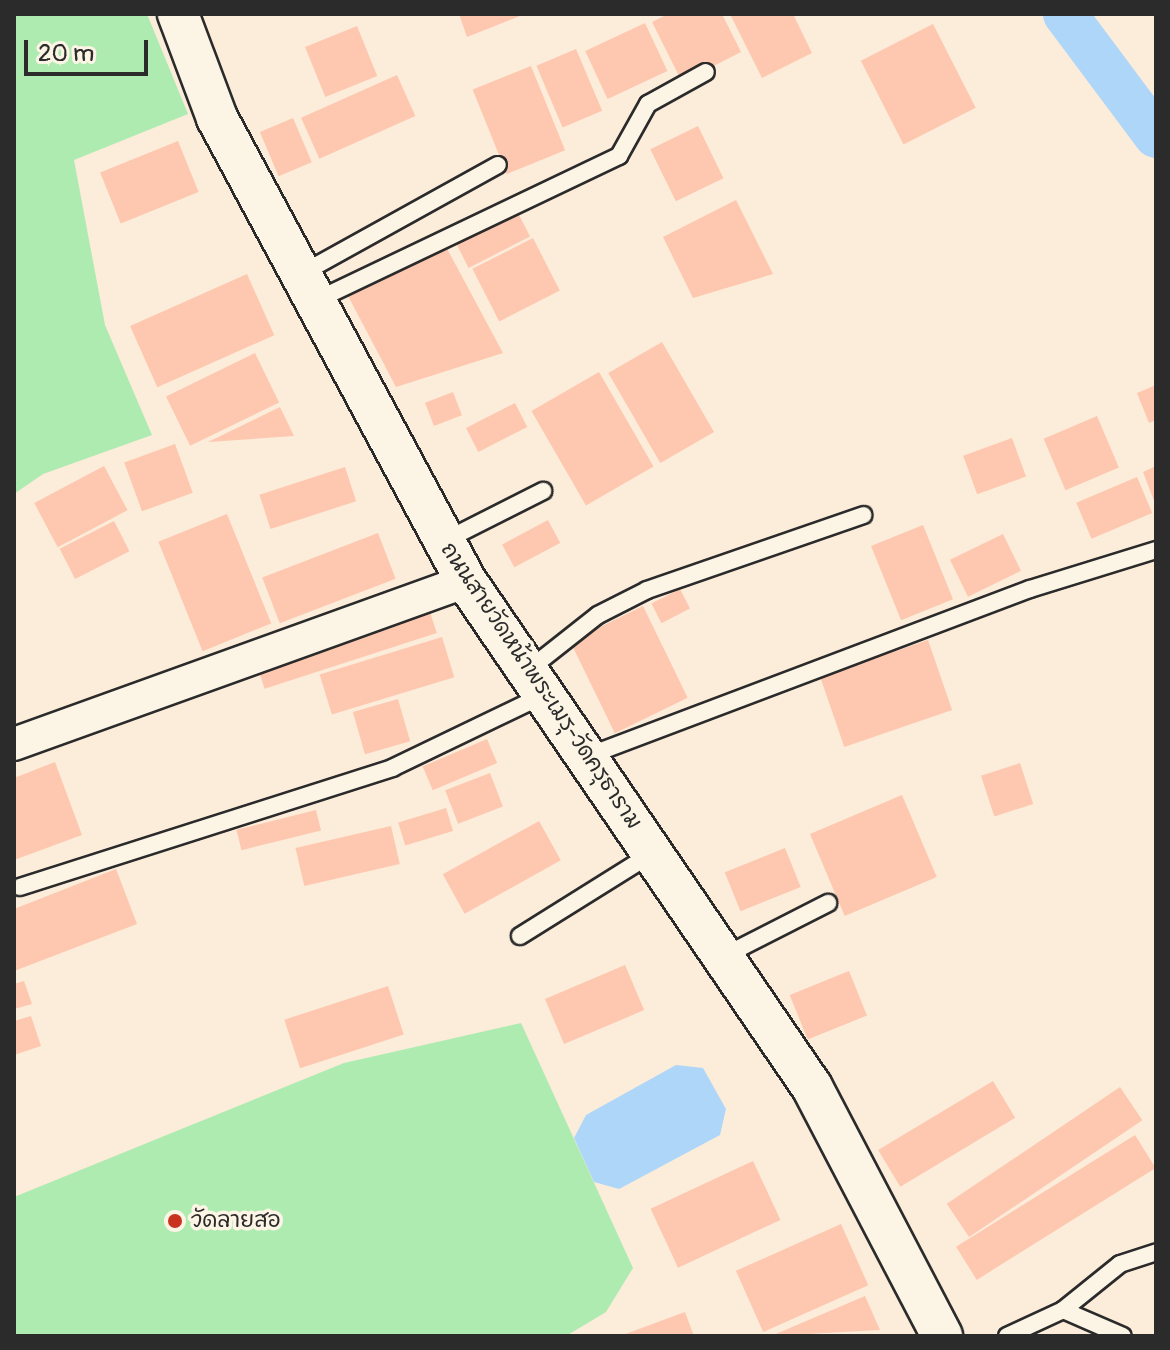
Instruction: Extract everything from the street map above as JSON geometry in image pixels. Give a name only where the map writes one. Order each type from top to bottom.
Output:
[{"type":"street","name":"ถนนสายวัดหน้าพระเมรุ-วัดครุธาราม","points":[[178,14],[217,118],[466,581],[812,1087],[942,1336]]},
{"type":"street","points":[[14,744],[466,581]]},
{"type":"lane","points":[[308,288],[619,156],[648,104],[706,72]]},
{"type":"lane","points":[[308,288],[498,165]]},
{"type":"lane","points":[[444,541],[543,491]]},
{"type":"lane","points":[[20,887],[392,768],[536,683],[598,615],[647,590],[863,515]]},
{"type":"lane","points":[[586,756],[1030,589],[1156,550]]},
{"type":"lane","points":[[520,936],[653,853]]},
{"type":"lane","points":[[722,957],[828,903]]},
{"type":"lane","points":[[1007,1336],[1063,1310],[1120,1264],[1156,1252]]},
{"type":"lane","points":[[1063,1310],[1123,1336]]},
{"type":"green space","points":[[14,14],[147,14],[188,114],[74,160],[105,325],[152,435],[43,474],[14,494]]},
{"type":"green space","points":[[521,1023],[633,1268],[606,1312],[566,1336],[14,1336],[14,1197],[344,1063]]},
{"type":"water","points":[[676,1065],[703,1068],[726,1109],[720,1135],[619,1189],[594,1182],[574,1138],[586,1115]]},
{"type":"building","points":[[459,14],[525,14],[467,37]]},
{"type":"building","points":[[668,14],[722,14],[741,52],[682,82],[652,22]]},
{"type":"building","points":[[730,14],[793,14],[812,53],[762,78]]},
{"type":"building","points":[[645,23],[667,71],[608,99],[585,51]]},
{"type":"building","points":[[933,24],[976,108],[904,145],[861,61]]},
{"type":"building","points":[[357,26],[377,76],[325,97],[305,47]]},
{"type":"building","points":[[576,49],[602,111],[563,127],[536,66]]},
{"type":"building","points":[[531,66],[565,150],[507,174],[473,90]]},
{"type":"building","points":[[397,75],[415,116],[319,159],[301,118]]},
{"type":"building","points":[[293,118],[312,162],[279,176],[260,132]]},
{"type":"building","points":[[698,126],[723,178],[676,201],[650,149]]},
{"type":"building","points":[[178,141],[199,192],[121,223],[100,172]]},
{"type":"building","points":[[736,200],[773,274],[693,298],[663,237]]},
{"type":"building","points":[[516,209],[530,237],[469,268],[455,240]]},
{"type":"building","points":[[533,238],[560,291],[499,321],[472,269]]},
{"type":"building","points":[[444,243],[503,353],[396,387],[347,294]]},
{"type":"building","points":[[247,274],[274,335],[157,387],[130,326]]},
{"type":"building","points":[[662,342],[714,432],[660,463],[608,373]]},
{"type":"building","points":[[255,353],[279,402],[190,446],[166,396]]},
{"type":"building","points":[[599,372],[654,466],[586,505],[531,411]]},
{"type":"building","points":[[1156,385],[1156,420],[1149,423],[1137,393]]},
{"type":"building","points":[[453,392],[462,415],[434,426],[425,403]]},
{"type":"building","points":[[515,403],[527,427],[478,452],[466,428]]},
{"type":"building","points":[[280,407],[294,436],[208,442]]},
{"type":"building","points":[[1097,416],[1119,468],[1065,490],[1044,439]]},
{"type":"building","points":[[1012,438],[1026,477],[977,494],[963,456]]},
{"type":"building","points":[[175,444],[193,493],[142,511],[124,462]]},
{"type":"building","points":[[104,466],[127,510],[58,547],[34,503]]},
{"type":"building","points":[[1156,466],[1156,506],[1143,472]]},
{"type":"building","points":[[345,467],[356,501],[271,529],[259,495]]},
{"type":"building","points":[[1137,477],[1152,513],[1091,539],[1076,503]]},
{"type":"building","points":[[227,514],[271,623],[203,651],[158,542]]},
{"type":"building","points":[[548,520],[560,543],[514,567],[502,544]]},
{"type":"building","points":[[114,521],[129,551],[75,579],[60,549]]},
{"type":"building","points":[[923,525],[953,599],[901,620],[871,546]]},
{"type":"building","points":[[378,533],[396,579],[280,623],[262,577]]},
{"type":"building","points":[[1003,534],[1021,571],[968,597],[950,560]]},
{"type":"building","points":[[680,589],[690,609],[661,623],[651,604]]},
{"type":"building","points":[[643,606],[688,698],[615,733],[570,642]]},
{"type":"building","points":[[430,612],[437,633],[265,689],[258,668]]},
{"type":"building","points":[[442,637],[454,677],[332,715],[320,674]]},
{"type":"building","points":[[928,640],[952,710],[844,747],[820,677]]},
{"type":"building","points":[[398,699],[410,741],[365,754],[353,712]]},
{"type":"building","points":[[487,739],[497,763],[433,790],[423,766]]},
{"type":"building","points":[[55,762],[82,835],[14,860],[14,778]]},
{"type":"building","points":[[1020,763],[1033,804],[994,817],[981,776]]},
{"type":"building","points":[[490,773],[503,807],[458,824],[445,790]]},
{"type":"building","points":[[902,795],[937,877],[845,916],[810,834]]},
{"type":"building","points":[[446,808],[453,831],[405,846],[398,823]]},
{"type":"building","points":[[316,810],[321,830],[242,850],[236,830]]},
{"type":"building","points":[[539,821],[561,860],[465,914],[443,874]]},
{"type":"building","points":[[391,826],[400,864],[304,886],[296,848]]},
{"type":"building","points":[[785,848],[801,887],[740,911],[725,872]]},
{"type":"building","points":[[116,869],[137,924],[14,971],[14,909]]},
{"type":"building","points":[[625,965],[644,1010],[564,1044],[545,999]]},
{"type":"building","points":[[849,971],[867,1016],[808,1039],[790,995]]},
{"type":"building","points":[[24,981],[32,1004],[14,1009],[14,984]]},
{"type":"building","points":[[388,986],[404,1035],[300,1068],[284,1020]]},
{"type":"building","points":[[31,1016],[41,1046],[14,1055],[14,1021]]},
{"type":"building","points":[[993,1081],[1015,1118],[900,1187],[878,1150]]},
{"type":"building","points":[[1120,1087],[1142,1120],[969,1237],[947,1204]]},
{"type":"building","points":[[1135,1135],[1156,1168],[977,1280],[956,1247]]},
{"type":"building","points":[[753,1161],[780,1220],[678,1268],[651,1209]]},
{"type":"building","points":[[841,1224],[868,1285],[763,1332],[736,1271]]},
{"type":"building","points":[[865,1296],[880,1330],[771,1336]]},
{"type":"building","points":[[685,1312],[694,1336],[620,1336]]},
{"type":"waterway","points":[[1065,14],[1156,136]]},
{"type":"place","name":"วัดลายสอ","points":[[175,1221]]}]
